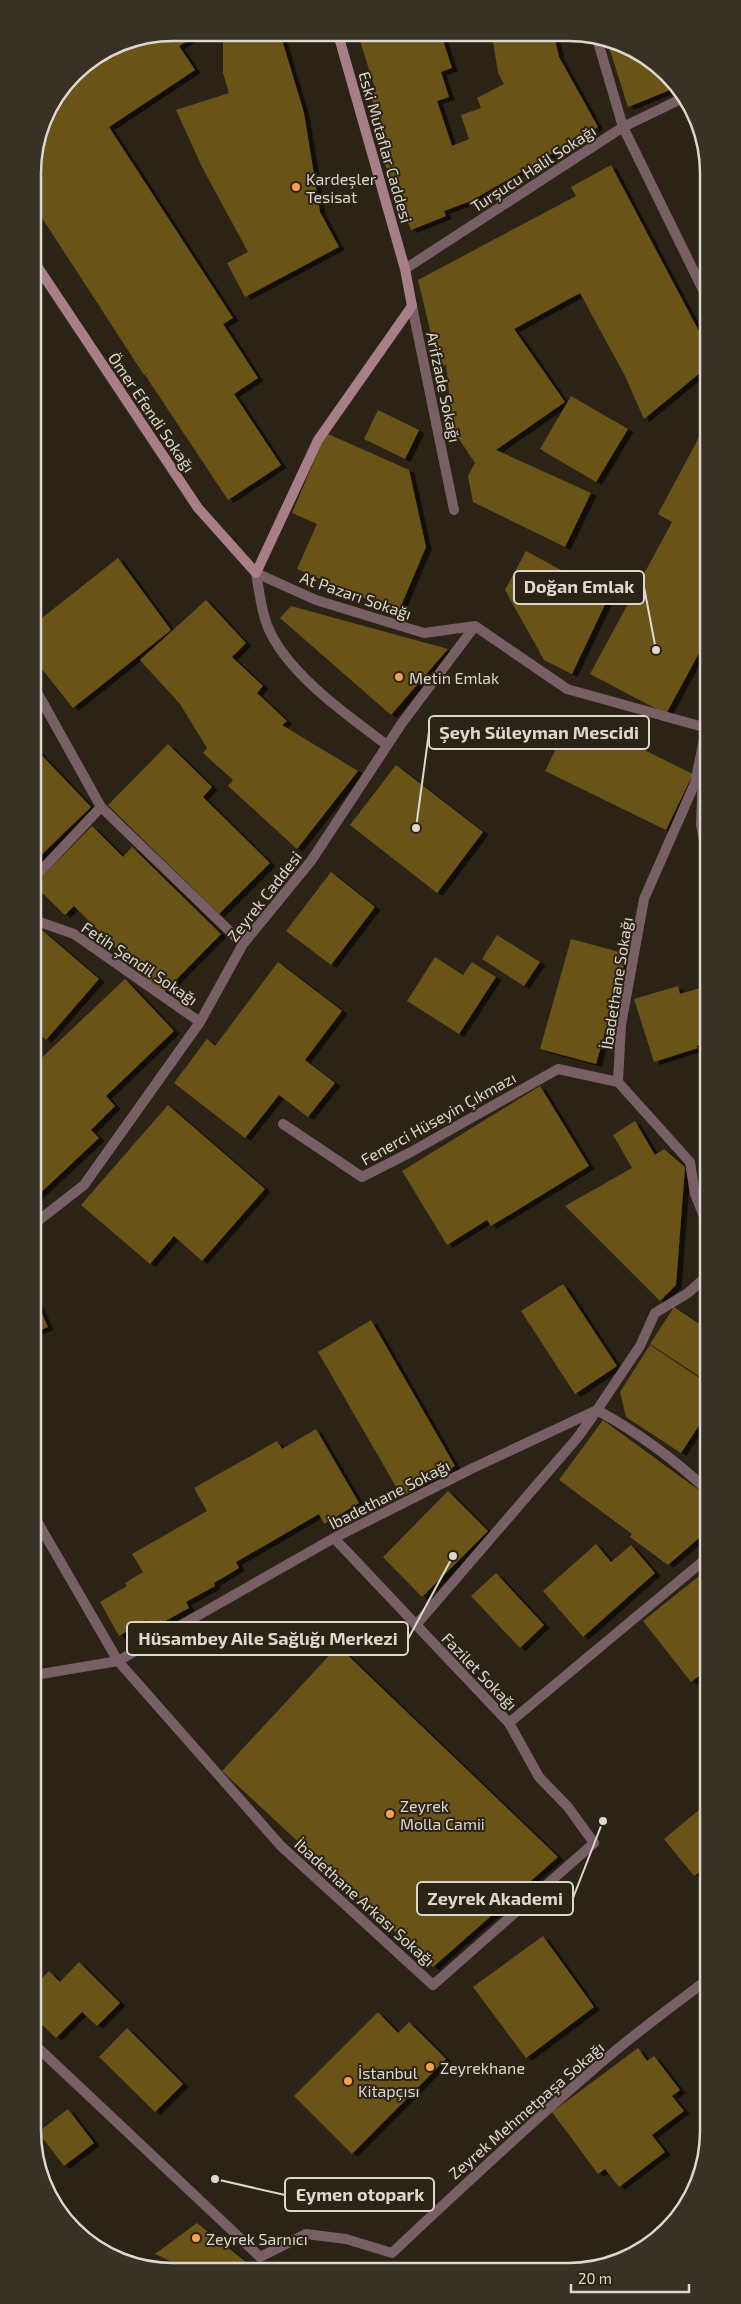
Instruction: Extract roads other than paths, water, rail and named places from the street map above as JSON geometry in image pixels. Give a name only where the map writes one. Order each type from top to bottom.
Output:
[{"type":"street","name":"Eski Mutaflar Caddesi","points":[[340,42],[405,269]]},
{"type":"street","points":[[599,45],[623,127],[700,284]]},
{"type":"street","name":"Turşucu Halil Sokağı","points":[[405,269],[623,127],[678,101]]},
{"type":"street","name":"Arifzade Sokağı","points":[[405,269],[454,510]]},
{"type":"street","name":"Ömer Efendi Sokağı","points":[[42,273],[198,508],[256,573]]},
{"type":"street","points":[[387,745],[352,720],[298,672],[281,651],[267,625],[256,573],[318,440],[412,306]]},
{"type":"street","name":"At Pazarı Sokağı","points":[[256,573],[316,600],[424,633],[475,626]]},
{"type":"street","points":[[475,626],[567,689],[700,725]]},
{"type":"street","name":"Zeyrek Caddesi","points":[[41,1218],[84,1185],[200,1022],[243,944],[311,861],[387,745],[475,626]]},
{"type":"street","points":[[42,701],[100,807],[243,944]]},
{"type":"street","name":"İbadethane Sokağı","points":[[618,1082],[621,1025],[644,899],[695,783],[700,759]]},
{"type":"street","points":[[42,870],[100,807]]},
{"type":"street","name":"Fetih Şendil Sokağı","points":[[42,923],[74,934],[200,1022]]},
{"type":"street","name":"Fenerci Hüseyin Çıkmazı","points":[[282,1124],[362,1177],[411,1152],[558,1069],[618,1082]]},
{"type":"street","points":[[618,1082],[690,1162],[695,1194],[699,1205]]},
{"type":"street","points":[[416,1625],[578,1438],[640,1346],[655,1312],[688,1293],[699,1283]]},
{"type":"street","points":[[597,1410],[619,1422],[699,1483]]},
{"type":"street","name":"İbadethane Sokağı","points":[[41,1674],[118,1661],[334,1538],[473,1468],[597,1410]]},
{"type":"street","points":[[41,1529],[118,1661]]},
{"type":"street","name":"Fazilet Sokağı","points":[[334,1538],[509,1723],[699,1564]]},
{"type":"street","name":"İbadethane Arkası Sokağı","points":[[118,1661],[281,1846],[433,1985],[594,1842],[568,1807],[539,1777],[509,1723]]},
{"type":"street","name":"Zeyrek Mehmetpaşa Sokağı","points":[[41,2052],[260,2257],[306,2234],[346,2239],[392,2253],[485,2164],[617,2050],[699,1986]]},
{"type":"place","name":"Kardeşler Tesisat","points":[[296,187]]},
{"type":"place","name":"Doğan Emlak","points":[[656,650]]},
{"type":"place","name":"Metin Emlak","points":[[399,677]]},
{"type":"place","name":"Şeyh Süleyman Mescidi","points":[[416,828]]},
{"type":"place","name":"Hüsambey Aile Sağlığı Merkezi","points":[[453,1556]]},
{"type":"place","name":"Zeyrek Molla Camii","points":[[390,1814]]},
{"type":"place","name":"Zeyrek Akademi","points":[[603,1821]]},
{"type":"place","name":"Zeyrekhane","points":[[430,2067]]},
{"type":"place","name":"İstanbul Kitapçısı","points":[[348,2081]]},
{"type":"place","name":"Eymen otopark","points":[[215,2179]]},
{"type":"place","name":"Zeyrek Sarnıcı","points":[[196,2238]]}]
